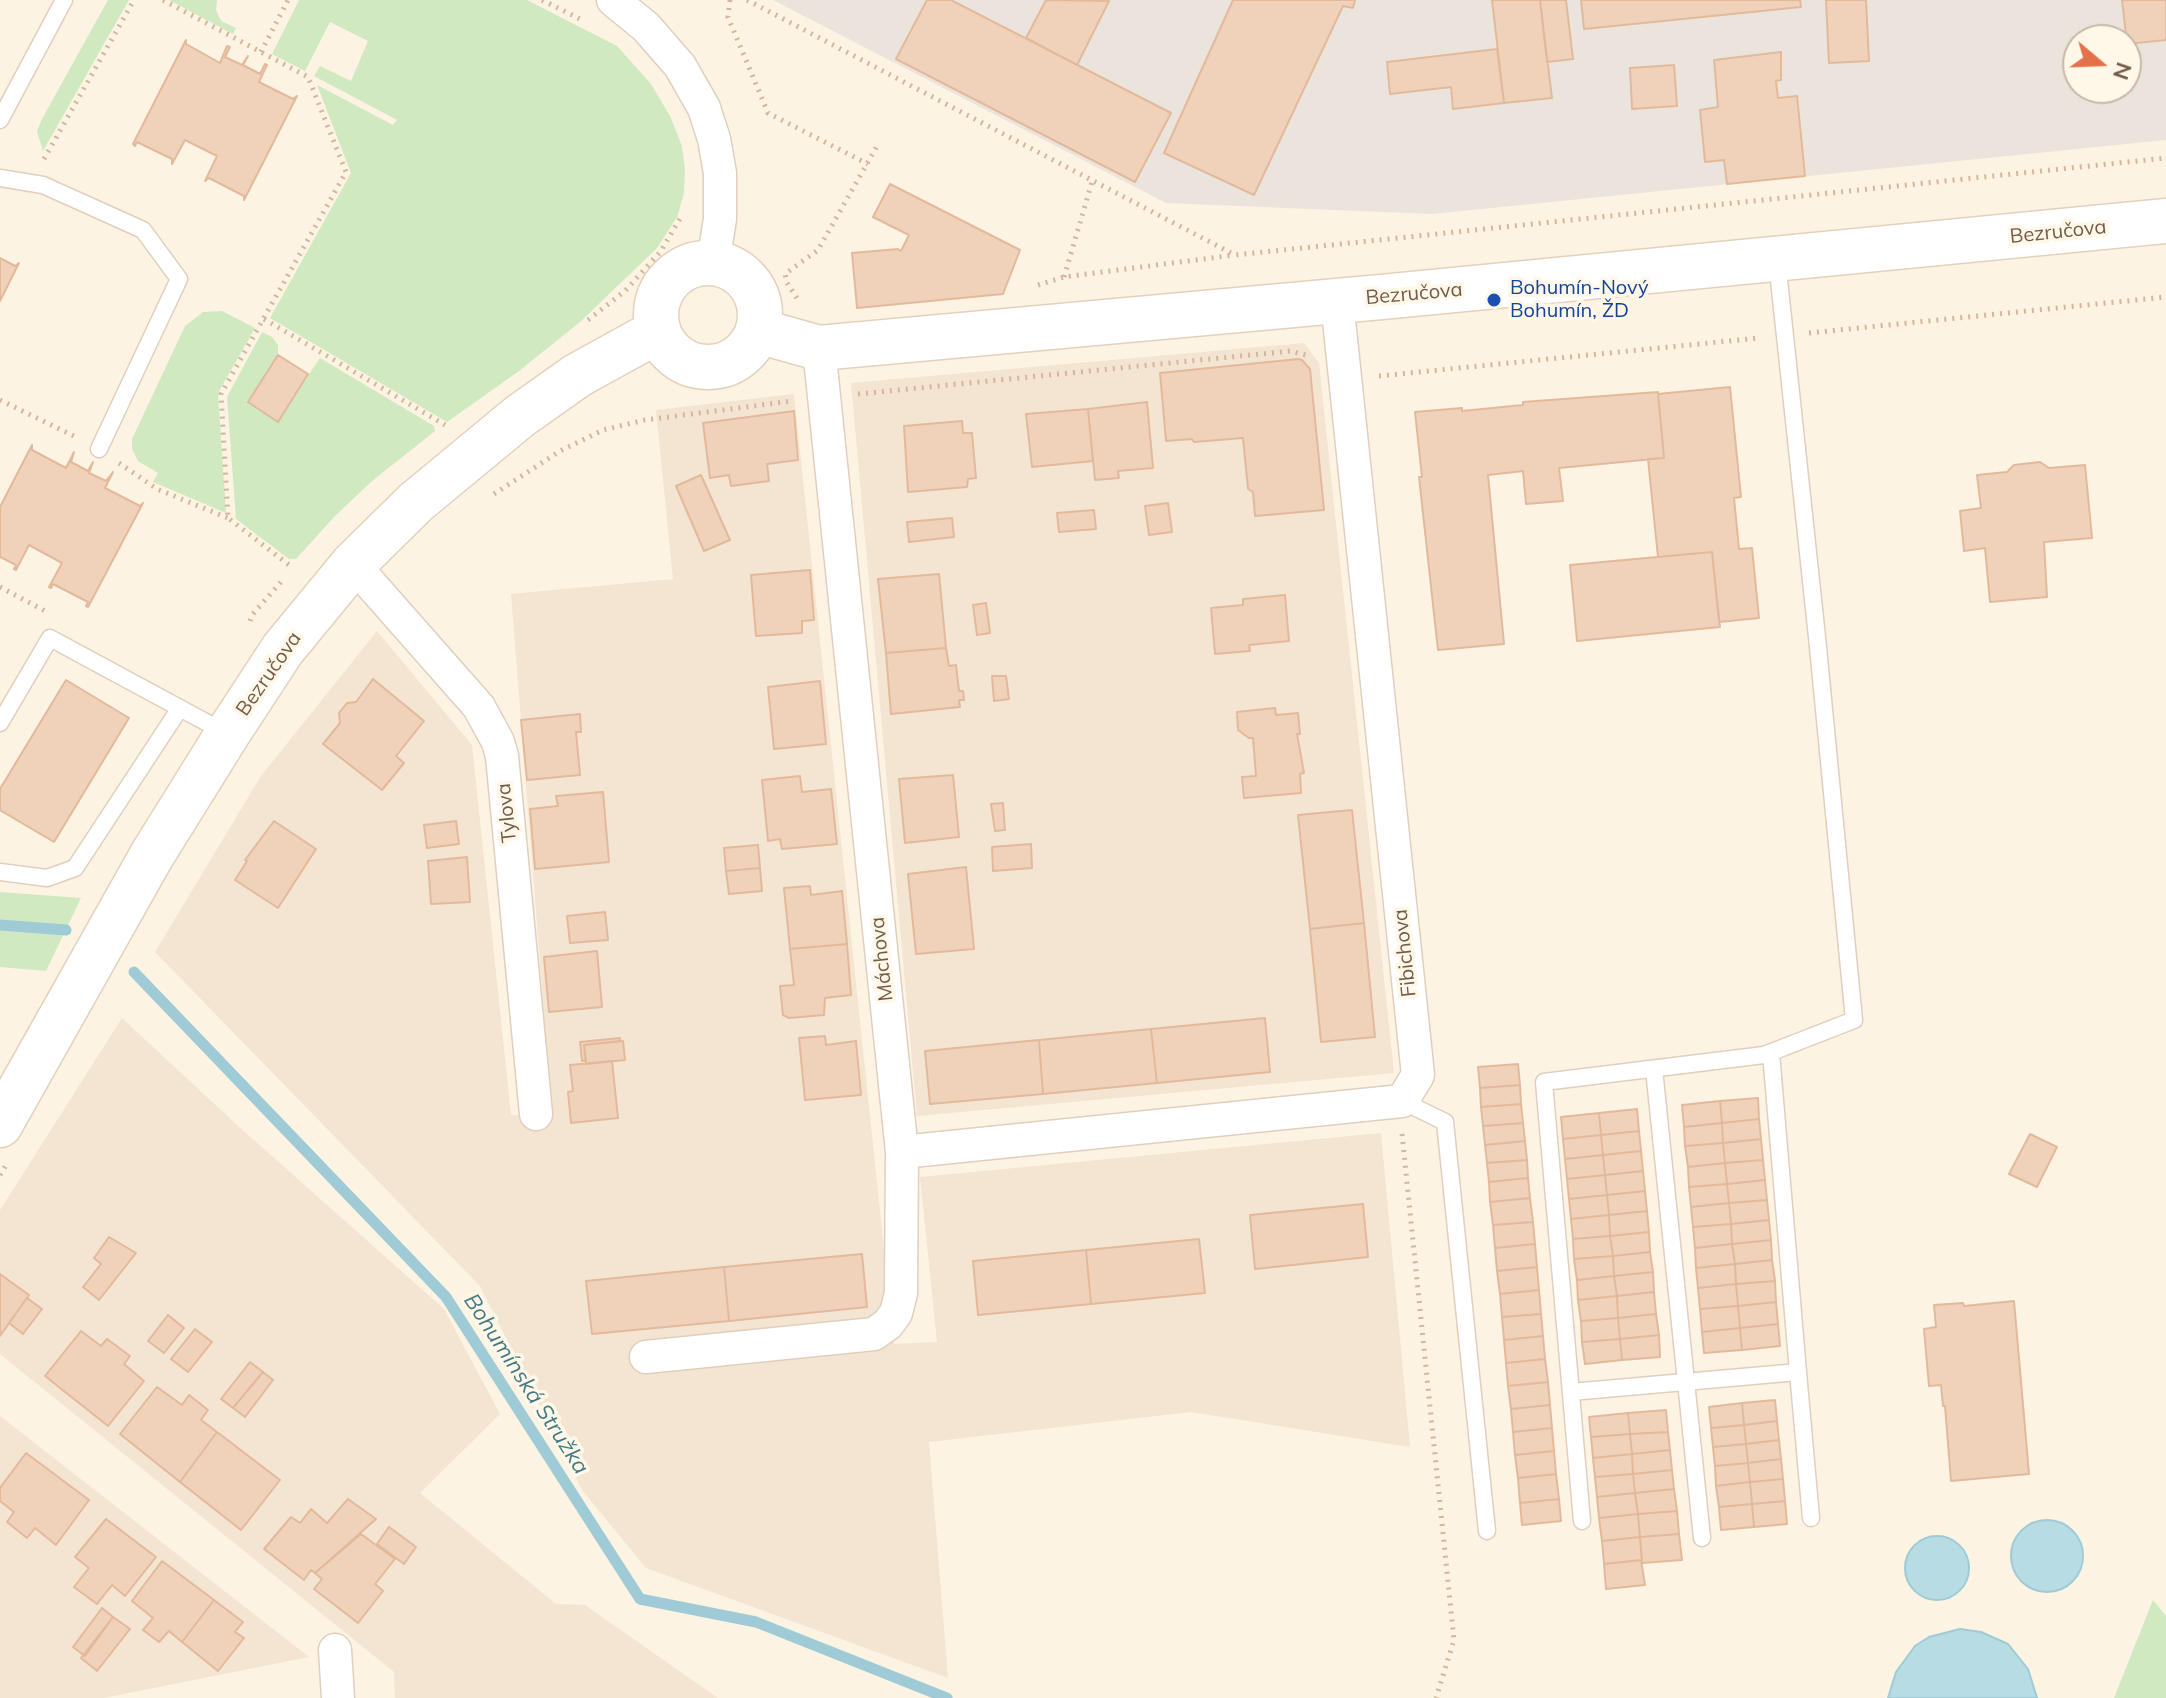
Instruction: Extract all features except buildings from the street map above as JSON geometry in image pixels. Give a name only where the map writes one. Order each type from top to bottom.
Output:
[{"type":"main road","name":"Bezručova","points":[[758,331],[819,348],[2166,221]]},
{"type":"main road","points":[[713,263],[731,268],[746,278],[756,294],[761,312],[758,331],[750,347],[736,360],[718,367],[699,367],[681,360],[667,348],[658,331],[656,311],[662,291],[675,275],[692,265],[713,263]]},
{"type":"main road","name":"Bezručova","points":[[4,1144],[152,855],[283,649],[353,564],[416,502],[520,416],[578,375],[658,331]]},
{"type":"street","points":[[613,0],[646,27],[680,66],[704,108],[720,173],[720,219],[713,263]]},
{"type":"street","name":"Fibichova","points":[[1337,301],[1418,1075],[1402,1101]]},
{"type":"street","name":"Máchova","points":[[646,1357],[874,1334],[888,1324],[896,1313],[901,1293],[902,1152],[819,348]]},
{"type":"street","name":"Tylova","points":[[353,564],[479,707],[498,742],[502,756],[536,1114]]},
{"type":"street","points":[[902,1152],[1402,1101]]},
{"type":"street","points":[[335,1650],[338,1698]]},
{"type":"lane","points":[[0,120],[64,0]]},
{"type":"lane","points":[[0,178],[43,185],[143,230],[179,279],[99,449]]},
{"type":"lane","points":[[1582,1521],[1544,1082],[1771,1053],[1854,1020],[1777,260]]},
{"type":"lane","points":[[0,723],[50,638],[228,733]]},
{"type":"lane","points":[[0,872],[47,878],[75,868],[180,708]]},
{"type":"lane","points":[[1771,1053],[1811,1518]]},
{"type":"lane","points":[[1654,1069],[1702,1538]]},
{"type":"lane","points":[[1402,1101],[1445,1122],[1487,1531]]},
{"type":"lane","points":[[1571,1392],[1798,1372]]},
{"type":"path","points":[[31,183],[134,0]]},
{"type":"path","points":[[163,0],[308,77],[346,172],[221,394],[228,518],[293,568],[301,559]]},
{"type":"path","points":[[261,52],[288,0]]},
{"type":"path","points":[[542,0],[591,25]]},
{"type":"path","points":[[730,0],[728,17],[768,113],[868,164]]},
{"type":"path","points":[[747,0],[1235,255]]},
{"type":"path","points":[[803,303],[792,293],[785,274],[818,250],[877,146]]},
{"type":"path","points":[[1030,287],[1064,277],[1235,255],[2166,158]]},
{"type":"path","points":[[1064,277],[1092,182]]},
{"type":"path","points":[[577,328],[625,291],[661,251],[680,224],[686,204]]},
{"type":"path","points":[[491,496],[560,451],[603,430],[645,420],[823,397],[1291,351],[1307,354],[1314,361],[1318,382],[2166,297]]},
{"type":"path","points":[[264,319],[449,428],[438,436]]},
{"type":"path","points":[[248,628],[252,615],[283,580]]},
{"type":"path","points":[[1402,1101],[1401,1129],[1454,1640],[1436,1698]]},
{"type":"path","points":[[0,1175],[4,1144]]},
{"type":"shaded area","points":[[773,0],[2166,0],[2166,140],[1432,214],[1166,203]]},
{"type":"shaded area","points":[[1304,343],[1319,363],[1394,1073],[917,1116],[851,383]]},
{"type":"shaded area","points":[[794,394],[894,1344],[937,1342],[920,1177],[1381,1133],[1410,1447],[1191,1412],[929,1442],[948,1678],[646,1568],[582,1490],[480,1286],[155,952],[261,776],[377,631],[472,745],[511,1115],[552,1116],[511,594],[673,579],[656,410]]},
{"type":"shaded area","points":[[122,1018],[444,1309],[500,1414],[420,1493],[556,1604],[585,1605],[718,1698],[395,1698],[394,1672],[0,1354],[0,1210]]},
{"type":"shaded area","points":[[0,1416],[309,1657],[104,1698],[0,1698]]},
{"type":"green space","points":[[108,0],[129,0],[43,151],[37,131],[42,119]]},
{"type":"green space","points":[[169,0],[217,0],[216,10],[221,21],[236,28],[233,34]]},
{"type":"green space","points":[[299,0],[527,0],[617,46],[651,84],[670,116],[682,146],[684,193],[677,217],[657,248],[580,322],[519,371],[447,422],[270,318],[351,173],[317,85],[393,125],[397,120],[314,76],[320,66],[351,81],[368,41],[330,22],[305,71],[272,54]]},
{"type":"green space","points":[[222,311],[255,328],[218,393],[226,513],[153,482],[158,473],[138,461],[132,449],[132,439],[185,326],[203,312]]},
{"type":"green space","points":[[262,332],[272,337],[278,345],[278,355],[248,402],[277,421],[320,358],[434,426],[435,431],[372,481],[296,559],[289,559],[236,519],[227,397]]},
{"type":"green space","points":[[0,892],[81,898],[46,971],[0,967]]},
{"type":"green space","points":[[2153,1600],[2166,1616],[2166,1698],[2114,1698]]},
{"type":"water","points":[[2047,1520],[2073,1530],[2083,1556],[2073,1582],[2047,1592],[2021,1582],[2011,1556],[2021,1530]]},
{"type":"water","points":[[1931,1536],[1943,1536],[1960,1545],[1967,1556],[1967,1580],[1960,1591],[1943,1600],[1931,1600],[1919,1595],[1910,1586],[1905,1574],[1905,1562],[1910,1550],[1919,1541]]},
{"type":"water","points":[[1960,1629],[1981,1632],[2008,1644],[2028,1669],[2037,1698],[1888,1698],[1896,1672],[1915,1646],[1929,1637]]},
{"type":"waterway","name":"Bohumínská Stružka","points":[[0,925],[66,930]]},
{"type":"waterway","name":"Bohumínská Stružka","points":[[134,972],[446,1297],[640,1599],[756,1622],[947,1698]]},
{"type":"place","name":"Bohumín-Nový Bohumín, ŽD","points":[[1494,300]]}]
